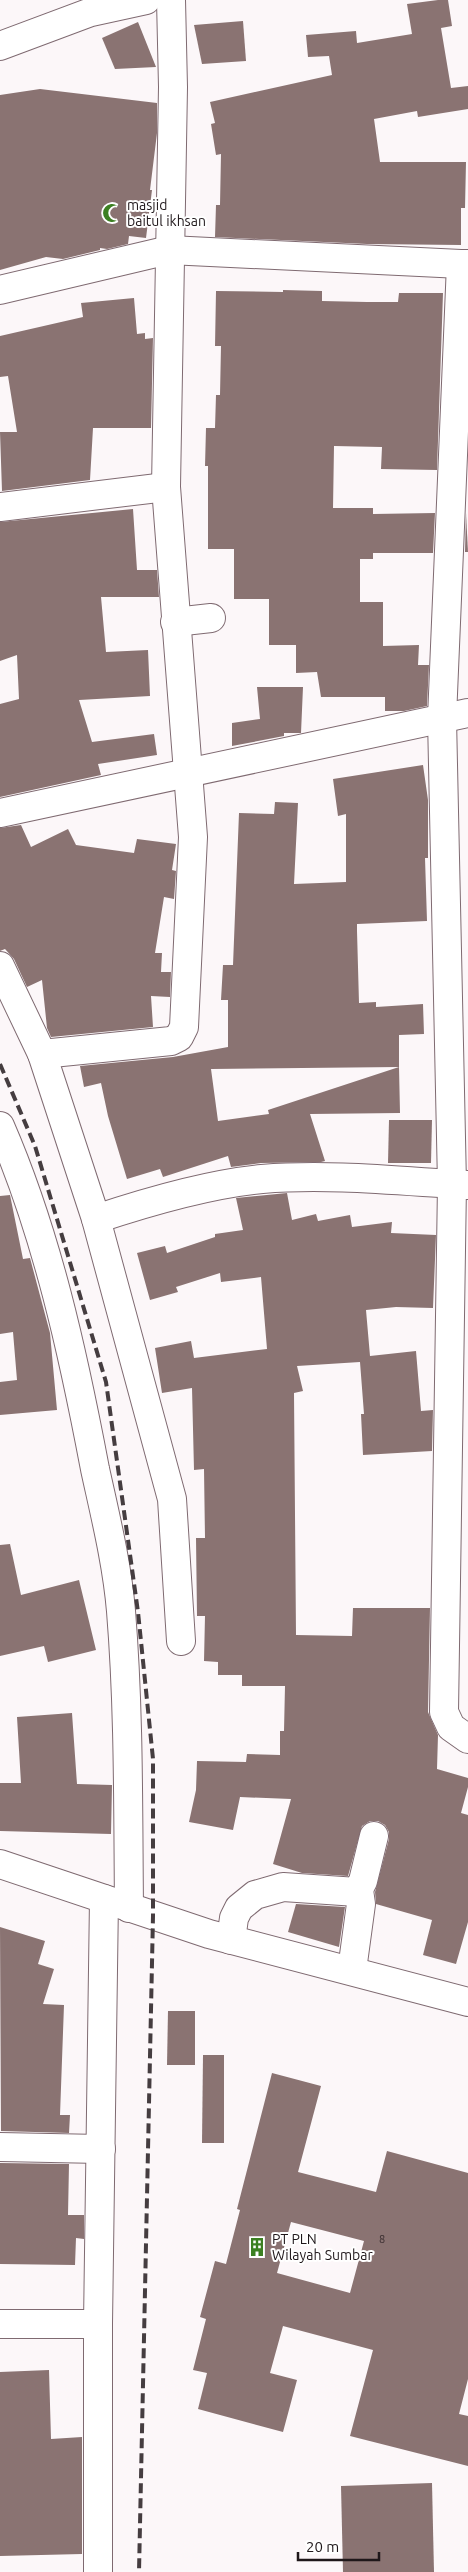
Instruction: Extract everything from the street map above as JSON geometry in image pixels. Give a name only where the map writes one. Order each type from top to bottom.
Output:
[{"type":"street","points":[[42,1054],[170,1041],[179,1037],[184,1028],[193,837],[166,488],[173,87],[171,0]]},
{"type":"street","points":[[0,46],[91,12],[130,1]]},
{"type":"street","points":[[0,290],[169,250],[465,264],[455,716],[460,1184],[444,1712],[451,1727],[468,1739]]},
{"type":"street","points":[[0,506],[166,488]]},
{"type":"street","points":[[175,622],[211,618]]},
{"type":"street","points":[[0,812],[455,716]]},
{"type":"street","points":[[0,966],[42,1054],[96,1219],[172,1499],[181,1641]]},
{"type":"street","points":[[0,1126],[11,1177],[75,1365],[121,1609],[127,1712],[129,1908]]},
{"type":"street","points":[[96,1219],[155,1200],[260,1179],[312,1176],[460,1184]]},
{"type":"street","points":[[352,1970],[361,1904],[360,1890],[374,1836]]},
{"type":"street","points":[[0,1864],[231,1940],[352,1970],[468,2002]]},
{"type":"street","points":[[231,1940],[234,1918],[239,1908],[246,1900],[256,1895],[284,1887],[349,1893],[360,1890]]},
{"type":"street","points":[[98,2572],[98,2324],[104,1899]]},
{"type":"street","points":[[0,2148],[101,2149]]},
{"type":"street","points":[[0,2324],[98,2324]]},
{"type":"building","points":[[448,0],[452,26],[441,28],[451,88],[468,86],[468,109],[418,117],[417,111],[374,119],[380,162],[466,162],[465,208],[461,208],[461,245],[367,244],[215,237],[216,205],[220,205],[221,154],[216,155],[211,124],[215,123],[210,102],[332,75],[329,56],[308,57],[306,35],[356,31],[357,43],[412,34],[407,4]]},
{"type":"building","points":[[243,21],[246,61],[202,64],[194,25]]},
{"type":"building","points":[[138,22],[156,67],[115,69],[102,38]]},
{"type":"building","points":[[40,89],[157,103],[157,133],[146,238],[129,236],[128,244],[107,249],[100,248],[100,250],[63,259],[46,257],[0,270],[0,95]]},
{"type":"building","points":[[283,290],[322,291],[322,301],[367,302],[398,302],[399,293],[443,293],[437,470],[381,469],[382,447],[334,446],[333,508],[373,508],[373,514],[435,513],[433,553],[373,553],[373,559],[360,559],[360,602],[383,602],[383,646],[419,645],[418,665],[429,665],[427,706],[404,711],[385,711],[385,697],[321,697],[317,672],[296,673],[296,645],[269,645],[269,599],[234,599],[234,549],[208,549],[208,466],[205,466],[206,428],[215,428],[216,395],[220,395],[221,346],[215,346],[216,291],[283,292]]},
{"type":"building","points":[[134,298],[137,334],[145,333],[145,339],[153,338],[151,428],[93,428],[90,480],[2,491],[0,432],[17,432],[8,376],[0,377],[0,336],[83,317],[81,303]]},
{"type":"building","points":[[133,509],[137,570],[157,570],[159,597],[101,597],[106,652],[148,650],[150,696],[79,700],[92,742],[154,734],[157,755],[98,764],[101,775],[0,797],[0,704],[19,699],[17,655],[0,661],[0,522]]},
{"type":"building","points":[[466,513],[468,552],[465,552]]},
{"type":"building","points":[[257,687],[303,687],[301,733],[284,733],[284,736],[232,746],[232,723],[260,719]]},
{"type":"building","points":[[423,765],[428,800],[428,858],[425,858],[427,921],[357,924],[359,1003],[376,1002],[376,1007],[423,1004],[424,1034],[399,1035],[400,1113],[310,1114],[325,1161],[261,1163],[231,1167],[228,1156],[163,1177],[160,1169],[127,1179],[108,1116],[101,1083],[84,1087],[80,1066],[173,1057],[228,1047],[228,1000],[221,1000],[223,965],[233,965],[239,813],[274,814],[275,802],[298,803],[294,884],[346,882],[346,814],[338,816],[333,779]],"holes":[[[399,1067],[268,1110],[269,1114],[218,1121],[211,1069]]]},
{"type":"building","points":[[21,825],[31,847],[68,829],[76,845],[134,853],[137,839],[176,844],[172,870],[176,871],[174,899],[164,897],[155,953],[162,953],[161,972],[171,972],[170,997],[151,996],[153,1027],[51,1037],[47,1028],[42,980],[27,987],[14,959],[5,949],[0,951],[0,828]]},
{"type":"building","points":[[389,1120],[432,1120],[431,1163],[388,1163]]},
{"type":"building","points":[[287,1193],[292,1220],[316,1214],[318,1221],[350,1215],[352,1227],[392,1222],[391,1233],[436,1235],[433,1308],[396,1307],[366,1310],[370,1356],[416,1351],[421,1411],[433,1410],[432,1451],[363,1455],[361,1414],[364,1414],[360,1362],[297,1366],[303,1391],[294,1393],[296,1635],[352,1636],[353,1608],[430,1608],[428,1712],[438,1735],[437,1769],[468,1778],[468,1787],[461,1813],[468,1815],[468,1922],[456,1964],[423,1955],[432,1920],[376,1904],[375,1892],[389,1839],[389,1832],[385,1825],[378,1821],[370,1821],[362,1826],[348,1876],[302,1873],[273,1864],[291,1799],[240,1797],[233,1830],[189,1822],[196,1790],[197,1761],[246,1762],[247,1754],[280,1755],[280,1731],[284,1731],[285,1686],[242,1686],[242,1675],[218,1675],[218,1662],[204,1661],[205,1616],[197,1616],[196,1538],[205,1538],[204,1469],[194,1470],[192,1388],[162,1393],[155,1348],[191,1341],[194,1358],[267,1349],[261,1277],[221,1282],[220,1273],[176,1287],[178,1292],[150,1300],[137,1253],[165,1246],[167,1253],[215,1237],[215,1234],[243,1230],[236,1198]]},
{"type":"building","points":[[10,1195],[23,1259],[30,1258],[50,1333],[57,1410],[0,1415],[0,1382],[17,1380],[13,1332],[0,1334],[0,1196]]},
{"type":"building","points":[[10,1544],[21,1595],[79,1580],[96,1650],[48,1662],[44,1646],[0,1656],[0,1545]]},
{"type":"building","points":[[72,1713],[77,1784],[112,1785],[111,1834],[0,1831],[0,1783],[21,1783],[17,1717]]},
{"type":"building","points":[[296,1904],[345,1907],[339,1947],[288,1932]]},
{"type":"building","points":[[0,1927],[45,1941],[38,1964],[54,1969],[43,2004],[64,2005],[60,2115],[70,2115],[69,2133],[1,2131]]},
{"type":"building","points":[[168,2011],[195,2011],[195,2065],[167,2065]]},
{"type":"building","points":[[203,2055],[224,2055],[224,2143],[202,2143]]},
{"type":"building","points":[[272,2073],[321,2086],[298,2172],[376,2192],[387,2151],[468,2173],[468,2379],[459,2414],[468,2416],[468,2466],[350,2436],[373,2350],[283,2326],[270,2373],[297,2380],[283,2432],[198,2409],[207,2373],[193,2370],[206,2319],[200,2317],[215,2261],[226,2264],[240,2210],[237,2209]],"holes":[[[291,2222],[364,2241],[350,2293],[277,2273]]]},
{"type":"building","points":[[0,2163],[69,2164],[68,2215],[84,2215],[84,2239],[76,2238],[75,2265],[0,2264]]},
{"type":"building","points":[[49,2370],[51,2439],[82,2437],[82,2554],[0,2556],[0,2372]]},
{"type":"building","points":[[432,2483],[434,2572],[343,2572],[341,2486]]},
{"type":"railway","points":[[0,1064],[35,1146],[106,1382],[138,1612],[153,1759],[153,1916],[139,2572]]},
{"type":"place","name":"masjid baitul ikhsan","points":[[112,213]]},
{"type":"place","name":"PT PLN Wilayah Sumbar","points":[[257,2247]]}]
